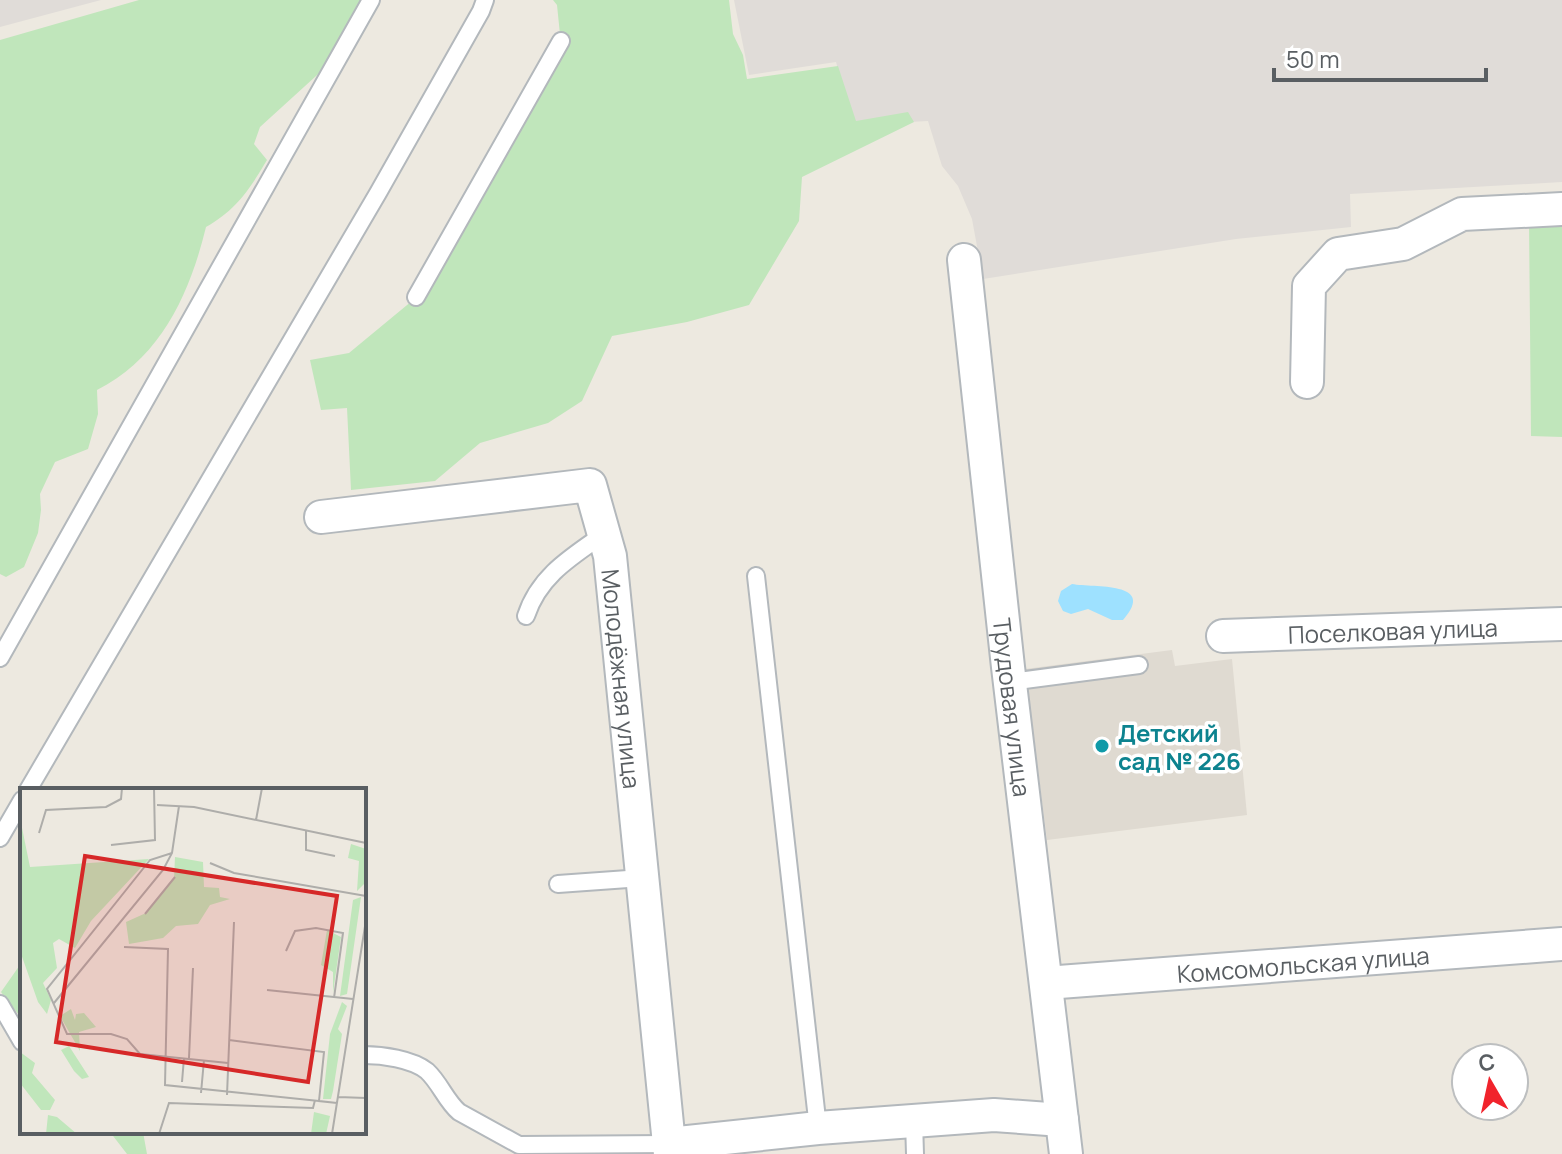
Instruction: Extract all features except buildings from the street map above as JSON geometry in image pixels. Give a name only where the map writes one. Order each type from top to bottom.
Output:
[{"type":"street","points":[[1307,382],[1309,286],[1338,254],[1403,244],[1462,214],[1562,209]]},
{"type":"street","name":"Трудовая улица","points":[[964,260],[1066,1154]]},
{"type":"street","name":"Молодёжная улица","points":[[321,517],[590,485],[610,556],[669,1149]]},
{"type":"street","name":"Поселковая улица","points":[[1223,636],[1562,624]]},
{"type":"street","name":"Комсомольская улица","points":[[1046,980],[1059,982],[1562,944]]},
{"type":"street","points":[[669,1149],[994,1115],[1062,1120]]},
{"type":"lane","points":[[0,658],[371,0]]},
{"type":"lane","points":[[29,788],[378,193],[485,0]]},
{"type":"lane","points":[[416,297],[561,41]]},
{"type":"lane","points":[[526,616],[532,595],[560,566],[604,534]]},
{"type":"lane","points":[[756,576],[799,1133]]},
{"type":"lane","points":[[1010,682],[1139,665]]},
{"type":"lane","points":[[0,838],[20,803]]},
{"type":"lane","points":[[558,884],[642,878]]},
{"type":"lane","points":[[0,1004],[20,1039]]},
{"type":"lane","points":[[366,1055],[388,1055],[426,1071],[451,1106],[519,1145],[669,1149]]},
{"type":"lane","points":[[914,1121],[915,1154]]},
{"type":"shaded area","points":[[0,0],[101,0],[0,27]]},
{"type":"shaded area","points":[[734,0],[1562,0],[1562,182],[1350,194],[1351,227],[1236,239],[983,279],[972,219],[958,186],[942,166],[928,121],[854,125],[836,62],[749,75]]},
{"type":"shaded area","points":[[1172,650],[1175,666],[1232,659],[1247,815],[1047,840],[1025,669]]},
{"type":"green space","points":[[139,0],[372,0],[349,46],[260,127],[254,144],[267,160],[241,198],[206,227],[181,299],[155,342],[119,377],[97,390],[98,414],[88,449],[55,462],[40,494],[38,533],[24,567],[6,577],[0,574],[0,40]]},
{"type":"green space","points":[[553,0],[729,0],[733,34],[743,55],[747,79],[838,66],[856,121],[908,112],[914,122],[802,177],[799,221],[749,305],[687,322],[612,336],[582,401],[548,423],[480,443],[435,481],[351,490],[347,408],[321,410],[310,360],[349,353],[424,291],[562,54],[557,5]]},
{"type":"green space","points":[[1562,217],[1562,437],[1531,436],[1529,219]]},
{"type":"green space","points":[[20,965],[20,1016],[1,992]]},
{"type":"green space","points":[[112,1134],[143,1134],[147,1154],[127,1154]]},
{"type":"water","points":[[1072,584],[1119,589],[1133,598],[1132,607],[1123,620],[1112,620],[1088,609],[1071,614],[1063,611],[1058,601],[1061,591]]},
{"type":"place","name":"Детский сад № 226","points":[[1102,746]]}]
